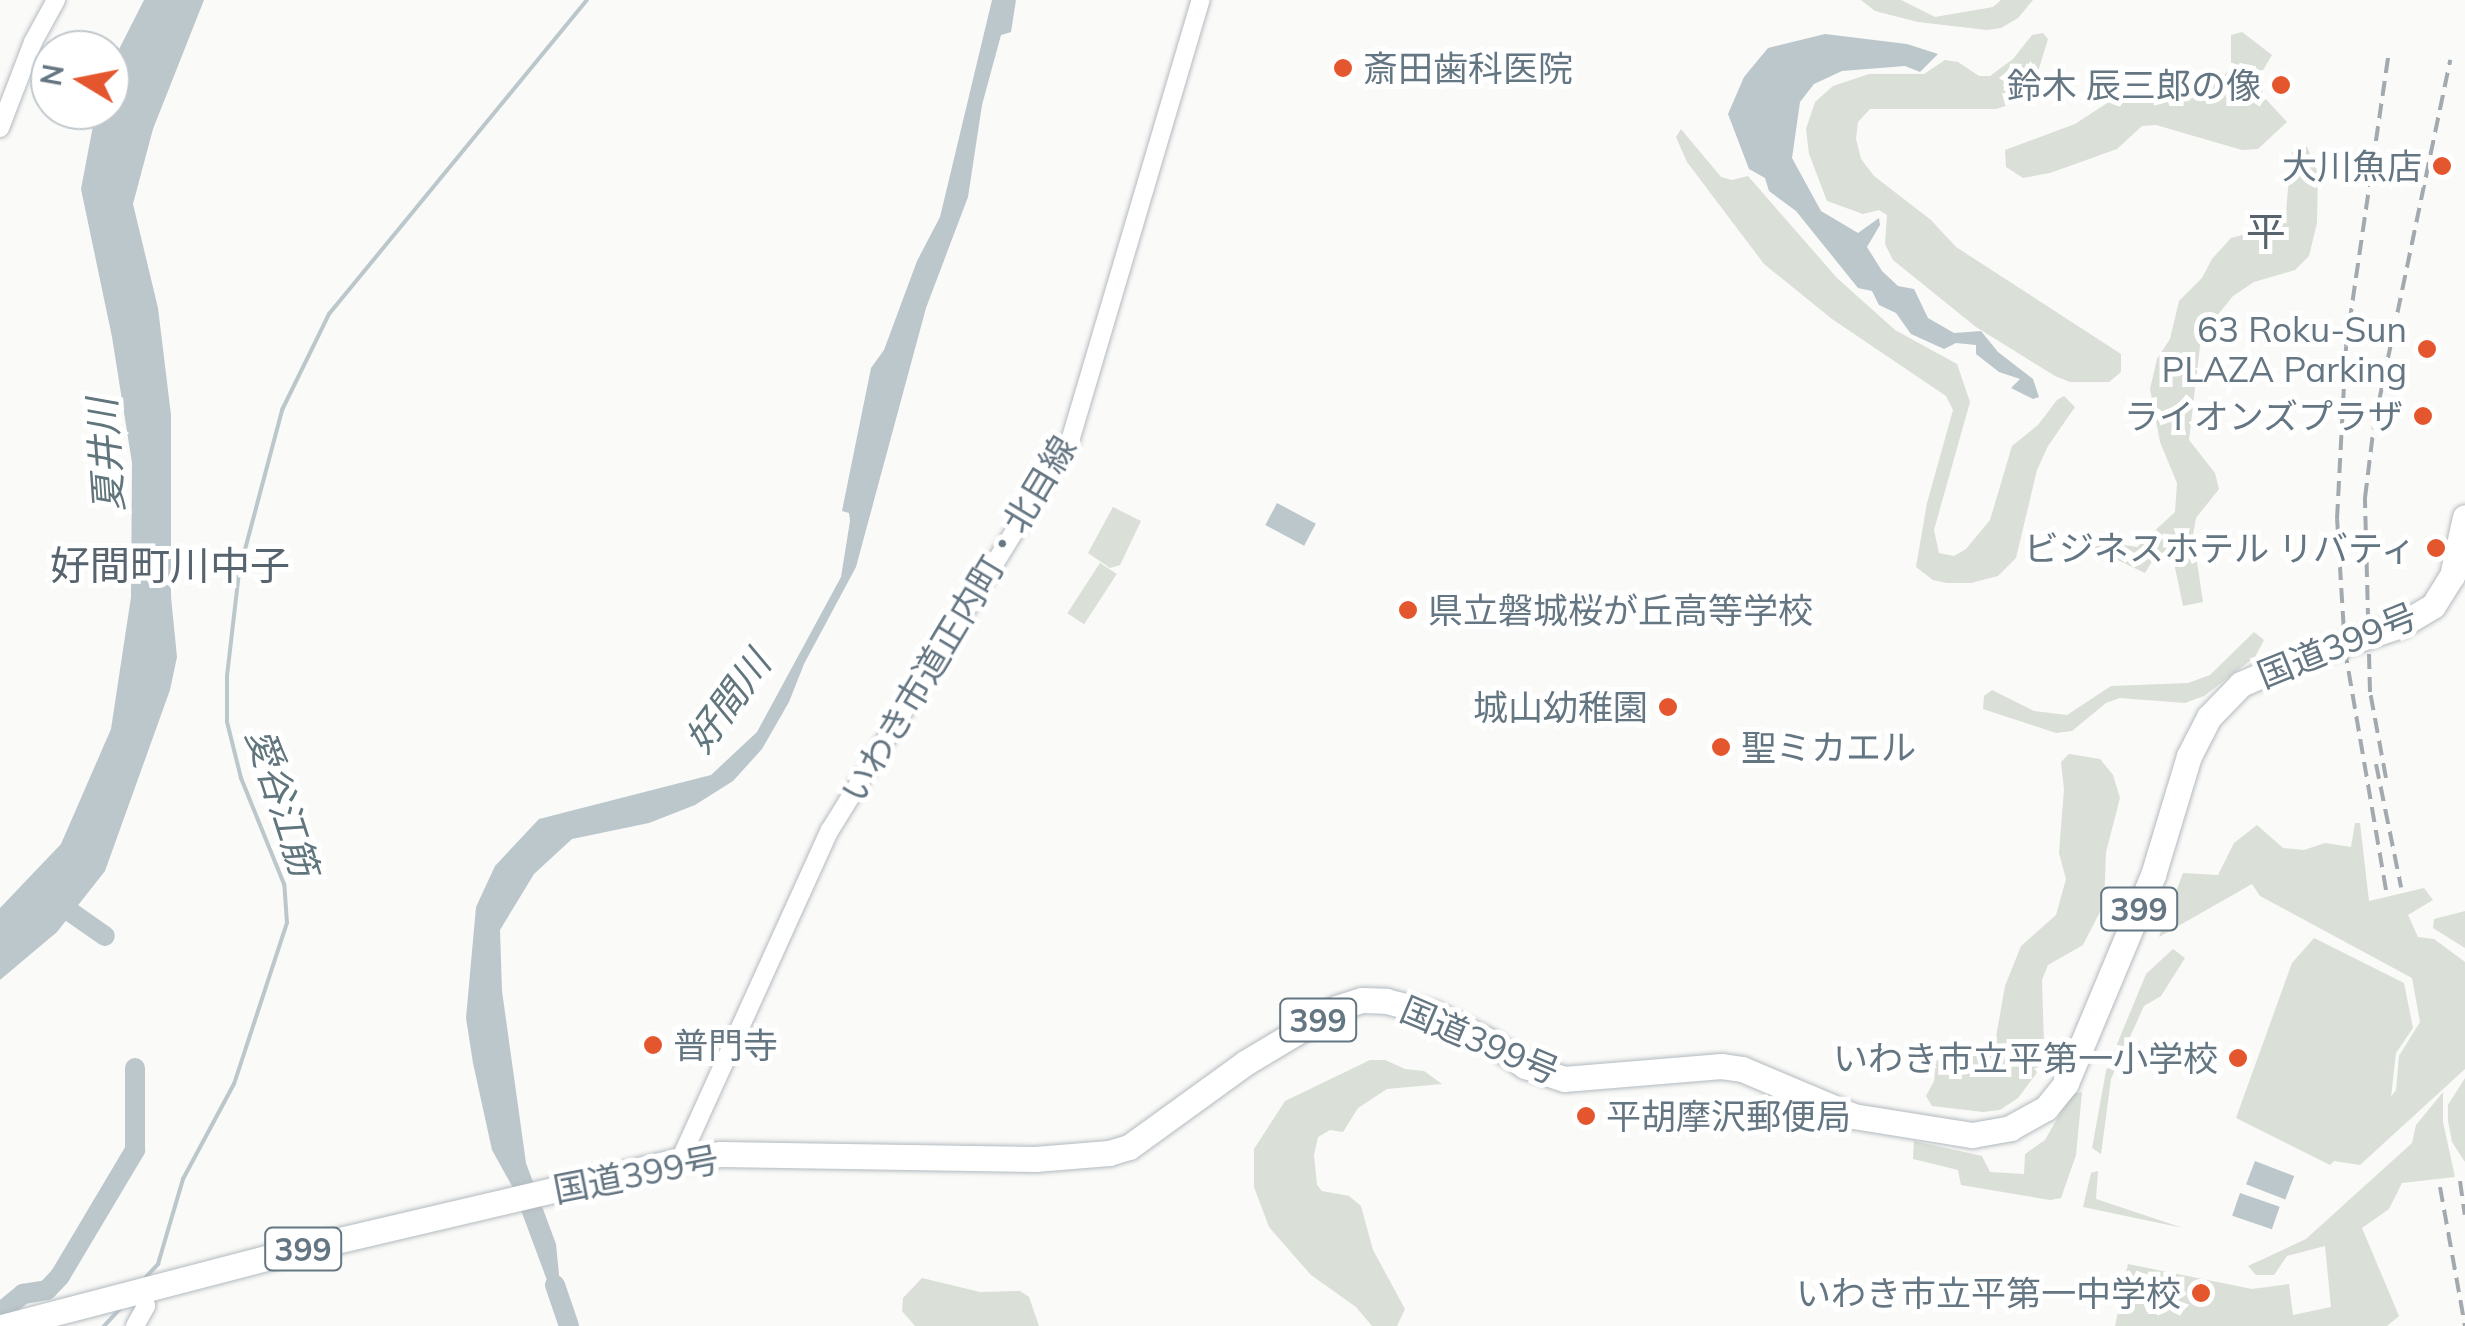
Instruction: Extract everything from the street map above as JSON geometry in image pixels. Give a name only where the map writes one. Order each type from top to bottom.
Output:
[{"type":"highway","name":"国道399号","points":[[5,1326],[680,1160],[720,1154],[1035,1159],[1108,1153],[1128,1146],[1244,1063],[1337,1008],[1362,1000],[1386,1000],[1433,1013],[1492,1042],[1525,1066],[1564,1080],[1721,1066],[1742,1070],[1853,1116],[1972,1135],[2010,1128],[2046,1108],[2066,1083],[2142,904],[2189,756],[2209,717],[2241,684],[2296,660],[2401,624],[2433,606],[2452,576],[2465,517]]},
{"type":"street","points":[[0,128],[33,42],[56,0]]},
{"type":"street","name":"いわき市道正内町・北目線","points":[[680,1160],[830,830],[1070,441],[1201,0]]},
{"type":"street","points":[[131,1292],[146,1306],[136,1326]]},
{"type":"shaded area","points":[[144,0],[204,0],[153,129],[133,204],[158,308],[171,415],[171,597],[177,657],[170,690],[105,871],[57,932],[0,980],[0,908],[61,844],[111,729],[131,597],[132,463],[112,337],[81,189],[92,130],[130,130],[129,30]]},
{"type":"shaded area","name":"好間川","points":[[992,0],[1016,0],[1011,32],[1001,35],[982,105],[968,197],[926,308],[856,567],[804,664],[789,702],[762,749],[733,781],[695,805],[649,823],[572,839],[534,874],[500,930],[502,991],[526,1163],[556,1244],[564,1326],[512,1186],[492,1150],[473,1063],[466,1018],[476,907],[495,866],[539,819],[711,775],[757,732],[841,577],[850,521],[849,513],[842,511],[871,368],[884,350],[917,261],[940,217]]},
{"type":"shaded area","points":[[1861,0],[1901,0],[1935,17],[1993,7],[2001,0],[2033,0],[2018,18],[2001,28],[1987,30],[1918,22],[1875,11]]},
{"type":"shaded area","points":[[2242,32],[2272,55],[2259,77],[2263,96],[2287,122],[2258,149],[2242,150],[2156,125],[2142,126],[2117,149],[2050,173],[2023,178],[2006,167],[2005,150],[2075,124],[2118,96],[2216,84],[2231,68],[2231,35]]},
{"type":"shaded area","points":[[2043,33],[2048,39],[2038,72],[2012,104],[1996,109],[1870,109],[1858,122],[1856,139],[1861,159],[1874,176],[1931,220],[1956,247],[2121,354],[2121,372],[2109,382],[2070,382],[2055,376],[1976,327],[1893,260],[1885,244],[1887,215],[1879,210],[1863,214],[1827,201],[1809,154],[1806,129],[1815,102],[1833,86],[1869,74],[1924,74],[1945,60],[1958,62],[1979,76],[1990,76],[2013,59],[2032,35]]},
{"type":"shaded area","points":[[1825,34],[1907,44],[1938,54],[1920,72],[1905,66],[1842,71],[1814,84],[1800,102],[1792,158],[1821,211],[1858,233],[1879,218],[1880,225],[1867,247],[1882,271],[1898,286],[1914,289],[1928,318],[1954,333],[1981,331],[1998,352],[2033,379],[2039,397],[2033,399],[2011,388],[2020,379],[1999,372],[1976,354],[1976,345],[1956,343],[1944,349],[1911,334],[1896,313],[1879,305],[1872,291],[1858,288],[1796,211],[1769,191],[1765,178],[1749,169],[1728,114],[1744,77],[1768,48]]},
{"type":"shaded area","points":[[1681,129],[1721,177],[1732,180],[1748,176],[1837,278],[1895,330],[1957,364],[1970,402],[1934,530],[1939,553],[1954,556],[1966,549],[1990,520],[2012,446],[2038,425],[2057,400],[2064,396],[2075,407],[2037,470],[2016,558],[1998,576],[1971,583],[1947,583],[1933,580],[1916,567],[1927,503],[1953,410],[1946,396],[1832,319],[1764,264],[1687,162],[1676,137]]},
{"type":"shaded area","points":[[2296,145],[2307,147],[2318,173],[2317,223],[2309,256],[2295,270],[2254,282],[2233,296],[2207,328],[2200,346],[2189,440],[2215,473],[2219,489],[2196,518],[2193,535],[2203,602],[2183,606],[2173,558],[2165,552],[2154,558],[2145,573],[2086,545],[2090,540],[2137,547],[2175,512],[2177,483],[2160,442],[2150,389],[2157,359],[2170,339],[2179,301],[2202,278],[2212,259],[2231,238],[2278,226],[2286,212],[2291,155]]},
{"type":"shaded area","points":[[1277,503],[1316,524],[1304,546],[1265,525]]},
{"type":"shaded area","points":[[1113,507],[1141,521],[1120,565],[1110,568],[1088,553]]},
{"type":"shaded area","points":[[1100,563],[1117,574],[1084,624],[1067,613]]},
{"type":"shaded area","points":[[2254,632],[2264,640],[2255,657],[2204,696],[2185,703],[2120,698],[2106,703],[2072,731],[2056,733],[1983,709],[1984,696],[1992,690],[2034,711],[2067,715],[2111,686],[2188,683],[2210,675]]},
{"type":"shaded area","points":[[2069,754],[2100,759],[2113,775],[2120,798],[2106,852],[2104,904],[2083,945],[2048,965],[2042,980],[2044,1045],[2036,1074],[2018,1098],[2000,1110],[1983,1112],[1932,1106],[1926,1096],[1934,1081],[1936,1061],[1950,1051],[1995,1043],[2005,986],[2021,946],[2056,915],[2066,879],[2059,853],[2064,789],[2061,762]]},
{"type":"shaded area","points":[[2355,823],[2360,823],[2369,901],[2424,888],[2433,900],[2408,915],[2418,937],[2434,939],[2465,962],[2465,1069],[2360,1165],[2334,1161],[2330,1165],[2236,1118],[2292,963],[2314,938],[2404,983],[2413,1028],[2396,1053],[2391,1097],[2396,1090],[2399,1056],[2420,1022],[2412,978],[2260,896],[2252,884],[2159,937],[2183,873],[2218,875],[2234,843],[2257,825],[2283,848],[2304,850],[2325,843],[2351,847]]},
{"type":"shaded area","points":[[2465,911],[2465,948],[2433,928],[2434,919]]},
{"type":"shaded area","points":[[2173,949],[2185,958],[2161,996],[2144,1006],[2111,1079],[2101,1154],[2092,1148],[2106,1071],[2146,974]]},
{"type":"shaded area","points":[[1370,1060],[1424,1071],[1442,1084],[1387,1089],[1358,1108],[1343,1132],[1330,1130],[1318,1137],[1314,1155],[1317,1185],[1322,1191],[1349,1196],[1361,1206],[1373,1250],[1405,1309],[1397,1326],[1372,1326],[1356,1307],[1311,1275],[1269,1227],[1254,1187],[1254,1149],[1285,1101]]},
{"type":"shaded area","points":[[2465,1078],[2465,1162],[2452,1142],[2448,1105]]},
{"type":"shaded area","points":[[2082,1092],[2076,1155],[2061,1198],[2050,1200],[1961,1185],[1958,1170],[1913,1159],[1914,1141],[1982,1156],[1990,1172],[2024,1174],[2025,1154],[2045,1140],[2071,1094]]},
{"type":"shaded area","points":[[2443,1092],[2443,1122],[2455,1177],[2402,1183],[2389,1209],[2362,1228],[2399,1316],[2387,1326],[2115,1326],[2128,1264],[2252,1289],[2289,1284],[2293,1315],[2331,1307],[2325,1246],[2287,1256],[2274,1275],[2256,1275],[2248,1266],[2306,1239],[2412,1143],[2416,1125]]},
{"type":"shaded area","points":[[2255,1161],[2294,1176],[2285,1199],[2246,1184]]},
{"type":"shaded area","points":[[2098,1171],[2096,1199],[2183,1228],[2083,1207],[2091,1173]]},
{"type":"shaded area","points":[[2240,1193],[2280,1207],[2272,1229],[2232,1216]]},
{"type":"shaded area","points":[[922,1278],[980,1292],[1020,1291],[1029,1297],[1039,1326],[915,1326],[902,1311],[903,1298]]},
{"type":"waterway","name":"愛谷江筋","points":[[146,1277],[158,1264],[183,1179],[234,1084],[287,923],[284,884],[241,778],[227,722],[227,676],[239,572],[282,410],[329,314],[587,0]]},
{"type":"waterway","points":[[49,897],[105,936]]},
{"type":"waterway","points":[[7,1307],[23,1294],[47,1290],[60,1276],[135,1150],[135,1068]]},
{"type":"waterway","name":"好間川","points":[[555,1285],[569,1326]]},
{"type":"waterway","name":"愛谷江筋","points":[[104,1326],[121,1308]]},
{"type":"railway","points":[[2386,890],[2345,649],[2337,519],[2346,346],[2389,53]]},
{"type":"railway","points":[[2386,778],[2370,692],[2365,498],[2374,425],[2450,60]]},
{"type":"railway","points":[[2376,764],[2401,887]]},
{"type":"railway","points":[[2460,1181],[2465,1215]]},
{"type":"railway","points":[[2440,1187],[2465,1326]]},
{"type":"place","name":"斎田歯科医院","points":[[1343,68]]},
{"type":"place","name":"鈴木 辰三郎の像","points":[[2281,85]]},
{"type":"place","name":"大川魚店","points":[[2442,166]]},
{"type":"place","name":"63 Roku-Sun PLAZA Parking","points":[[2427,349]]},
{"type":"place","name":"ライオンズプラザ","points":[[2423,416]]},
{"type":"place","name":"ビジネスホテル リバティ","points":[[2436,548]]},
{"type":"place","name":"県立磐城桜が丘高等学校","points":[[1408,610]]},
{"type":"place","name":"城山幼稚園","points":[[1668,707]]},
{"type":"place","name":"聖ミカエル","points":[[1721,747]]},
{"type":"place","name":"普門寺","points":[[653,1045]]},
{"type":"place","name":"いわき市立平第一小学校","points":[[2238,1058]]},
{"type":"place","name":"平胡摩沢郵便局","points":[[1586,1116]]},
{"type":"place","name":"いわき市立平第一中学校","points":[[2201,1293]]},
{"type":"district","name":"平","points":[[2266,231]]},
{"type":"district","name":"好間町川中子","points":[[170,565]]},
{"type":"water label","name":"夏井川","points":[[106,455]]}]
